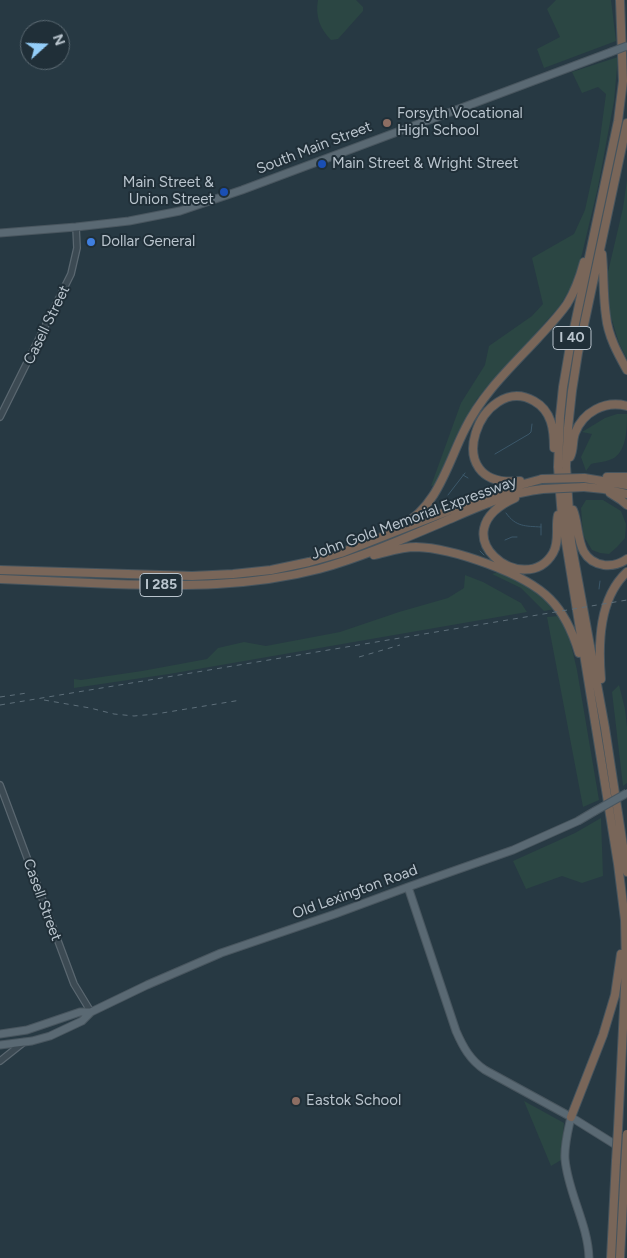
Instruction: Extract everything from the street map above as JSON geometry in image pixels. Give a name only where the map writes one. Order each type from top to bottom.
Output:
[{"type":"highway","name":"I 40","points":[[611,1258],[625,1004],[625,920],[618,864],[560,506],[558,467],[560,416],[569,352],[618,121],[624,81],[620,0]]},
{"type":"highway","name":"I 40","points":[[627,123],[578,353],[572,391],[566,463],[571,542],[605,728],[627,872]]},
{"type":"highway","points":[[364,544],[404,524],[416,515],[442,482],[464,429],[478,405],[566,305],[582,270],[599,212]]},
{"type":"highway","points":[[602,244],[606,317],[617,352],[627,370]]},
{"type":"highway","points":[[530,482],[505,482],[491,478],[479,467],[474,457],[473,441],[476,428],[488,412],[502,400],[512,397],[525,397],[534,400],[544,408],[551,420],[554,458],[558,467]]},
{"type":"highway","points":[[566,463],[572,454],[573,439],[578,428],[593,410],[618,404],[627,406]]},
{"type":"highway","points":[[584,478],[590,476],[627,477]]},
{"type":"highway","name":"John Gold Memorial Expressway","points":[[0,570],[150,576],[233,574],[272,570],[341,553],[486,496],[542,479],[584,478],[627,485]]},
{"type":"highway","name":"John Gold Memorial Expressway","points":[[0,580],[205,586],[270,579],[321,568],[388,546],[495,500],[533,490],[584,486],[627,494]]},
{"type":"highway","points":[[604,489],[627,505]]},
{"type":"highway","points":[[533,490],[528,494],[503,504],[486,522],[484,532],[485,544],[490,554],[504,564],[516,568],[529,568],[539,566],[548,560],[556,547],[558,534],[557,519],[560,506]]},
{"type":"highway","points":[[569,503],[574,512],[580,542],[583,550],[589,557],[607,565],[618,564],[627,559]]},
{"type":"highway","points":[[321,568],[414,547],[439,550],[471,558],[503,571],[537,588],[560,611],[570,627],[587,678]]},
{"type":"highway","points":[[605,728],[600,666],[600,635],[608,599],[615,586],[627,572]]},
{"type":"highway","points":[[571,1117],[603,1036],[615,995],[625,920]]},
{"type":"highway","points":[[620,1258],[627,1133]]},
{"type":"main road","name":"South Main Street","points":[[0,232],[129,221],[188,208],[242,190],[627,46]]},
{"type":"main road","name":"Old Lexington Road","points":[[24,1042],[50,1036],[82,1021],[91,1012],[221,953],[513,850],[578,821],[627,793]]},
{"type":"main road","points":[[408,887],[456,1031],[470,1057],[479,1066],[492,1074],[571,1117],[627,1152]]},
{"type":"main road","name":"Old Lexington Road","points":[[51,1022],[80,1012],[91,1012]]},
{"type":"main road","points":[[0,1034],[27,1030],[51,1022]]},
{"type":"main road","points":[[0,1045],[24,1042],[37,1030],[51,1022]]},
{"type":"main road","points":[[571,1117],[566,1139],[565,1160],[570,1183],[587,1237],[589,1258]]},
{"type":"street","name":"Casell Street","points":[[0,418],[71,274],[77,248],[76,227]]},
{"type":"street","name":"Casell Street","points":[[0,785],[74,984],[91,1012]]},
{"type":"street","name":"Old Lexington Road","points":[[0,1061],[24,1042]]},
{"type":"green space","points":[[318,0],[356,0],[363,7],[363,11],[338,39],[331,40],[319,22]]},
{"type":"green space","points":[[556,0],[611,0],[616,41],[544,68],[537,49],[560,37],[547,9]]},
{"type":"green space","points":[[618,57],[614,101],[598,187],[582,254],[572,286],[559,307],[477,399],[457,434],[435,485],[431,486],[461,403],[485,365],[489,346],[532,316],[543,304],[532,258],[574,234],[585,210],[599,146],[606,94],[598,87],[582,93],[572,72]]},
{"type":"green space","points":[[627,180],[627,359],[619,343],[610,314],[608,272],[623,208]]},
{"type":"green space","points":[[617,414],[627,414],[627,425],[622,450],[614,458],[591,464],[586,471],[581,457],[592,434],[582,432],[605,418]]},
{"type":"green space","points":[[586,500],[603,500],[621,511],[626,524],[625,538],[609,554],[592,550],[583,535],[581,508]]},
{"type":"green space","points":[[499,572],[536,592],[555,609],[544,611],[521,588],[492,574]]},
{"type":"green space","points":[[465,575],[483,582],[521,603],[527,612],[169,674],[74,688],[74,679],[81,680],[142,671],[207,659],[218,648],[244,642],[266,646],[340,632],[448,598],[464,588]]},
{"type":"green space","points":[[559,616],[568,632],[577,670],[599,800],[583,807],[547,617]]},
{"type":"green space","points":[[619,685],[627,727],[627,783],[623,786],[612,692]]},
{"type":"green space","points":[[601,818],[603,876],[582,883],[562,876],[526,889],[513,861],[575,833]]},
{"type":"green space","points":[[524,1101],[564,1123],[561,1160],[551,1166]]},
{"type":"waterway","points":[[495,454],[529,434],[532,424]]},
{"type":"waterway","points":[[448,495],[465,473]]},
{"type":"waterway","points":[[463,475],[468,478]]},
{"type":"waterway","points":[[506,513],[517,523],[541,527]]},
{"type":"waterway","points":[[541,524],[541,535]]},
{"type":"waterway","points":[[505,540],[517,537]]},
{"type":"waterway","points":[[480,551],[484,555]]},
{"type":"waterway","points":[[599,589],[600,581]]},
{"type":"railway","points":[[0,705],[627,600]]},
{"type":"railway","points":[[359,657],[400,645]]},
{"type":"railway","points":[[0,697],[27,693]]},
{"type":"railway","points":[[44,700],[114,714],[134,716],[241,700]]},
{"type":"place","name":"Forsyth Vocational High School","points":[[387,123]]},
{"type":"place","name":"Main Street & Wright Street","points":[[322,164]]},
{"type":"place","name":"Main Street & Union Street","points":[[224,192]]},
{"type":"place","name":"Dollar General","points":[[91,242]]},
{"type":"place","name":"Eastok School","points":[[296,1101]]}]
